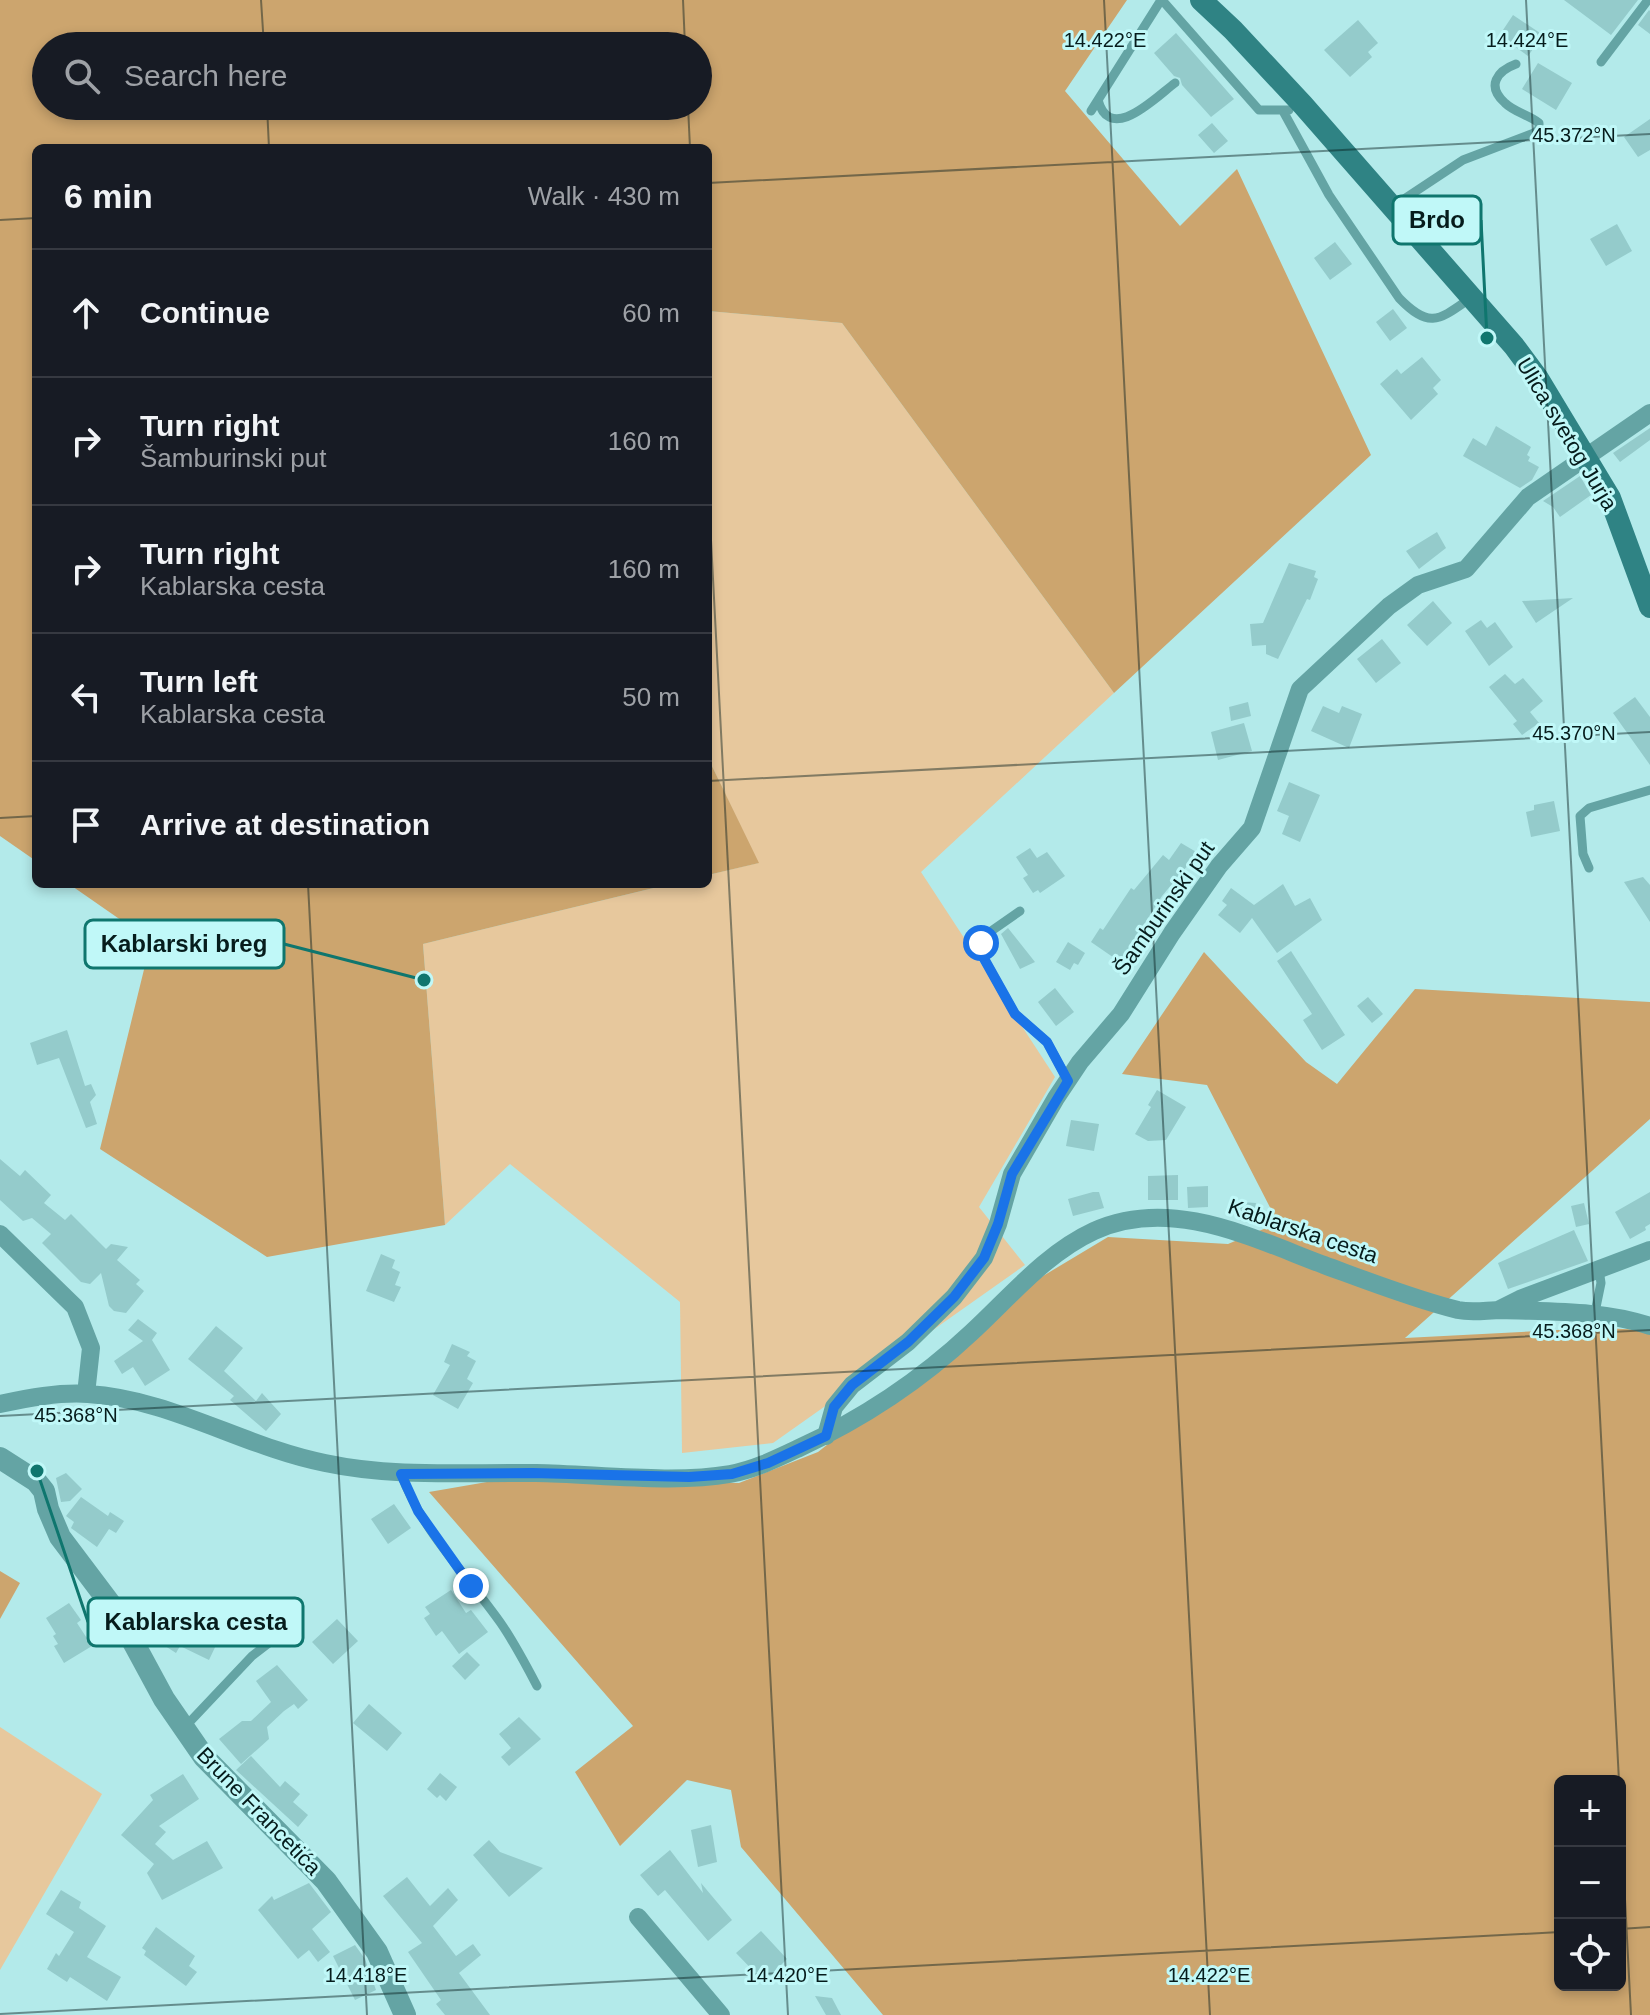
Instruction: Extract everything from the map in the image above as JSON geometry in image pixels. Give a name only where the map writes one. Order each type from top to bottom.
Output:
[{"type":"main road","name":"Ulica svetog Jurja","points":[[1201,0],[1233,30],[1293,108],[1392,207],[1514,346],[1537,377],[1610,498],[1650,607]]},
{"type":"street","name":"Šamburinski put","points":[[826,1436],[834,1407],[852,1385],[908,1342],[954,1297],[984,1258],[998,1224],[1012,1174],[1068,1081],[1121,1014],[1219,866],[1252,828],[1300,689],[1378,617],[1418,585],[1466,569],[1528,497],[1650,413]]},
{"type":"street","name":"Kablarska cesta","points":[[0,1404],[22,1399],[86,1394],[160,1408],[319,1462],[401,1474],[689,1477],[732,1474],[768,1463],[826,1436],[885,1401],[968,1336],[1068,1246],[1097,1229],[1137,1218],[1171,1218],[1207,1223],[1250,1235],[1324,1265],[1459,1310],[1479,1313],[1498,1310],[1650,1250]]},
{"type":"street","points":[[0,1234],[75,1307],[91,1348],[86,1394]]},
{"type":"street","name":"Kablarska cesta","points":[[1498,1310],[1525,1313],[1595,1312],[1650,1326]]},
{"type":"street","name":"Brune Francetića","points":[[0,1458],[36,1481],[44,1491],[60,1537],[118,1614],[164,1699],[204,1757],[326,1881],[377,1952],[405,2015]]},
{"type":"street","points":[[638,1917],[721,2015]]},
{"type":"lane","points":[[1091,111],[1162,0],[1259,110],[1293,108],[1329,195],[1399,298],[1423,319],[1434,320],[1472,297]]},
{"type":"lane","points":[[1601,62],[1648,0]]},
{"type":"lane","points":[[1392,207],[1463,160],[1539,129],[1539,123],[1505,104],[1497,91],[1496,78],[1503,69],[1516,64]]},
{"type":"lane","points":[[1098,100],[1100,111],[1106,116],[1112,119],[1127,118],[1175,83]]},
{"type":"lane","points":[[1589,868],[1583,854],[1580,816],[1589,808],[1650,790]]},
{"type":"lane","points":[[1020,911],[987,934],[981,943],[982,955],[1015,1014],[1047,1042],[1068,1081]]},
{"type":"lane","points":[[1595,1312],[1601,1283],[1599,1269]]},
{"type":"lane","points":[[401,1474],[418,1511],[500,1622],[537,1686]]},
{"type":"lane","points":[[184,1728],[252,1656],[282,1633]]},
{"type":"shaded area","points":[[0,0],[1127,0],[1065,91],[1180,226],[1237,169],[1371,455],[1114,693],[842,323],[712,311],[712,144],[32,144],[32,858],[0,836]]},
{"type":"shaded area","points":[[712,311],[842,323],[1114,693],[921,872],[1055,1077],[979,1207],[1025,1265],[773,1443],[682,1453],[680,1302],[510,1164],[445,1225],[423,944],[654,888],[712,888],[712,874],[758,863],[712,766]]},
{"type":"shaded area","points":[[712,766],[759,863],[712,874]]},
{"type":"shaded area","points":[[75,888],[654,888],[423,944],[445,1225],[267,1257],[100,1149],[151,941]]},
{"type":"shaded area","points":[[1204,952],[1306,1062],[1337,1084],[1415,989],[1650,1002],[1650,1119],[1405,1338],[1597,1328],[1650,1330],[1650,2015],[883,2015],[741,1847],[731,1790],[687,1780],[620,1846],[575,1772],[633,1726],[429,1492],[510,1478],[739,1483],[818,1452],[1038,1279],[1108,1237],[1228,1244],[1278,1223],[1207,1085],[1122,1074]]},
{"type":"shaded area","points":[[0,1571],[20,1583],[0,1619]]},
{"type":"shaded area","points":[[0,1727],[102,1794],[0,1970]]},
{"type":"building","points":[[1564,0],[1638,0],[1611,35]]},
{"type":"building","points":[[1650,11],[1650,34],[1638,25]]},
{"type":"building","points":[[1513,15],[1543,35],[1528,56],[1497,39]]},
{"type":"building","points":[[1358,20],[1378,43],[1368,52],[1372,57],[1350,77],[1324,50]]},
{"type":"building","points":[[1176,33],[1234,99],[1211,117],[1182,85],[1180,78],[1174,76],[1154,53]]},
{"type":"building","points":[[1538,63],[1572,83],[1556,110],[1522,89]]},
{"type":"building","points":[[1650,119],[1650,150],[1638,157],[1624,137]]},
{"type":"building","points":[[1212,123],[1228,141],[1214,153],[1198,135]]},
{"type":"building","points":[[1617,224],[1632,251],[1606,266],[1590,239]]},
{"type":"building","points":[[1335,242],[1352,264],[1330,280],[1314,258]]},
{"type":"building","points":[[1393,309],[1407,328],[1390,341],[1376,322]]},
{"type":"building","points":[[1422,357],[1441,380],[1433,388],[1438,394],[1411,420],[1380,384],[1397,369],[1401,374]]},
{"type":"building","points":[[1496,426],[1531,447],[1528,461],[1539,467],[1532,480],[1520,488],[1463,456],[1473,438],[1486,446]]},
{"type":"building","points":[[1650,428],[1650,440],[1620,462],[1613,453]]},
{"type":"building","points":[[1580,476],[1591,495],[1560,517],[1553,507],[1543,501]]},
{"type":"building","points":[[1437,532],[1446,548],[1419,569],[1406,551]]},
{"type":"building","points":[[1289,563],[1316,571],[1314,577],[1318,579],[1278,659],[1266,654],[1266,645],[1252,646],[1250,624],[1263,623]]},
{"type":"building","points":[[1573,598],[1536,623],[1522,601]]},
{"type":"building","points":[[1433,601],[1452,623],[1427,646],[1407,625]]},
{"type":"building","points":[[1481,620],[1487,628],[1495,622],[1513,647],[1489,666],[1465,631]]},
{"type":"building","points":[[1382,639],[1401,663],[1376,683],[1357,659]]},
{"type":"building","points":[[1505,674],[1515,684],[1523,678],[1543,701],[1530,712],[1539,723],[1522,735],[1513,724],[1517,721],[1489,687]]},
{"type":"building","points":[[1635,697],[1650,717],[1650,765],[1613,713]]},
{"type":"building","points":[[1248,702],[1251,716],[1231,721],[1229,707]]},
{"type":"building","points":[[1323,706],[1339,713],[1342,706],[1362,714],[1349,748],[1311,731]]},
{"type":"building","points":[[1244,723],[1252,751],[1218,760],[1211,732]]},
{"type":"building","points":[[1289,782],[1320,795],[1300,842],[1282,834],[1289,816],[1277,811]]},
{"type":"building","points":[[1554,801],[1560,831],[1531,837],[1526,812],[1534,810],[1534,805]]},
{"type":"building","points":[[1181,843],[1198,853],[1162,896],[1120,962],[1091,942],[1100,928],[1103,930],[1131,888],[1134,890],[1163,855],[1169,860]]},
{"type":"building","points":[[1030,848],[1037,858],[1047,852],[1065,876],[1040,893],[1038,890],[1033,893],[1023,878],[1028,875],[1016,857]]},
{"type":"building","points":[[1643,877],[1650,885],[1650,922],[1624,882]]},
{"type":"building","points":[[1283,884],[1295,906],[1310,898],[1322,920],[1277,953],[1252,918],[1240,933],[1218,915],[1227,905],[1222,901],[1231,888],[1254,905]]},
{"type":"building","points":[[1008,928],[1035,962],[1020,969],[1001,934]]},
{"type":"building","points":[[1068,942],[1085,953],[1078,965],[1074,963],[1070,970],[1056,962]]},
{"type":"building","points":[[1291,951],[1345,1035],[1322,1050],[1303,1020],[1312,1014],[1277,961]]},
{"type":"building","points":[[1055,988],[1074,1012],[1056,1026],[1038,1002]]},
{"type":"building","points":[[1368,997],[1383,1014],[1372,1023],[1357,1006]]},
{"type":"building","points":[[67,1030],[85,1086],[91,1084],[96,1095],[90,1102],[97,1124],[86,1128],[59,1058],[37,1065],[30,1043]]},
{"type":"building","points":[[1157,1090],[1186,1107],[1166,1140],[1148,1141],[1135,1134]]},
{"type":"building","points":[[1071,1120],[1099,1124],[1094,1151],[1066,1146]]},
{"type":"building","points":[[0,1159],[20,1176],[25,1170],[51,1195],[44,1203],[65,1220],[71,1214],[106,1249],[111,1244],[128,1247],[117,1260],[140,1280],[136,1284],[144,1291],[126,1313],[114,1311],[109,1306],[101,1273],[90,1284],[81,1282],[42,1243],[51,1234],[32,1218],[23,1221],[0,1200]]},
{"type":"building","points":[[1178,1175],[1178,1200],[1148,1200],[1148,1176]]},
{"type":"building","points":[[1208,1186],[1208,1207],[1188,1208],[1187,1187]]},
{"type":"building","points":[[1099,1192],[1104,1208],[1073,1216],[1068,1199]]},
{"type":"building","points":[[1650,1192],[1650,1224],[1630,1239],[1615,1212]]},
{"type":"building","points":[[1241,1202],[1256,1203],[1255,1208],[1260,1209],[1258,1224],[1239,1220]]},
{"type":"building","points":[[1584,1203],[1589,1224],[1576,1227],[1571,1206]]},
{"type":"building","points":[[1574,1230],[1588,1261],[1508,1289],[1498,1263]]},
{"type":"building","points":[[381,1254],[395,1260],[392,1268],[400,1272],[395,1285],[401,1287],[394,1302],[366,1291]]},
{"type":"building","points":[[138,1319],[157,1333],[152,1340],[170,1370],[145,1386],[133,1367],[122,1374],[114,1361],[143,1341],[128,1330]]},
{"type":"building","points":[[216,1326],[243,1348],[224,1371],[256,1401],[262,1393],[281,1414],[266,1431],[230,1400],[234,1396],[188,1359]]},
{"type":"building","points":[[452,1344],[470,1352],[467,1356],[476,1361],[467,1379],[473,1383],[458,1409],[433,1395],[450,1365],[444,1362]]},
{"type":"building","points":[[66,1473],[82,1489],[70,1501],[61,1502],[56,1478]]},
{"type":"building","points":[[81,1497],[108,1516],[110,1512],[124,1521],[116,1533],[109,1529],[97,1547],[71,1528],[74,1522],[66,1516]]},
{"type":"building","points":[[394,1504],[411,1528],[388,1544],[371,1519]]},
{"type":"building","points":[[451,1590],[466,1613],[471,1610],[488,1632],[459,1654],[442,1631],[436,1636],[424,1618],[430,1614],[425,1607]]},
{"type":"building","points":[[69,1603],[81,1620],[77,1623],[92,1646],[64,1663],[54,1646],[58,1644],[53,1636],[56,1634],[46,1618]]},
{"type":"building","points":[[169,1603],[212,1621],[205,1635],[218,1641],[209,1660],[180,1646],[176,1653],[162,1644],[165,1639],[160,1637],[161,1634],[145,1626]]},
{"type":"building","points":[[337,1619],[358,1641],[333,1664],[312,1642]]},
{"type":"building","points":[[467,1652],[480,1665],[465,1680],[452,1666]]},
{"type":"building","points":[[277,1665],[308,1700],[298,1709],[294,1704],[267,1727],[269,1739],[241,1764],[219,1739],[242,1721],[251,1721],[271,1702],[256,1681]]},
{"type":"building","points":[[369,1704],[402,1733],[387,1751],[353,1723]]},
{"type":"building","points":[[519,1717],[541,1739],[509,1766],[501,1757],[511,1748],[499,1734]]},
{"type":"building","points":[[251,1756],[280,1787],[285,1781],[300,1794],[293,1802],[308,1815],[298,1827],[236,1770]]},
{"type":"building","points":[[440,1773],[457,1787],[446,1801],[427,1789]]},
{"type":"building","points":[[183,1774],[199,1799],[159,1826],[166,1832],[155,1844],[173,1860],[207,1841],[223,1868],[162,1900],[147,1873],[154,1864],[121,1835],[153,1800],[150,1795]]},
{"type":"building","points":[[711,1825],[717,1862],[698,1867],[691,1830]]},
{"type":"building","points":[[489,1840],[500,1852],[543,1868],[509,1897],[473,1855]]},
{"type":"building","points":[[670,1850],[703,1893],[701,1883],[732,1920],[708,1941],[665,1890],[658,1896],[640,1875]]},
{"type":"building","points":[[407,1877],[430,1906],[448,1888],[458,1900],[433,1926],[456,1956],[473,1944],[481,1955],[459,1973],[490,2015],[445,2015],[436,2004],[441,2000],[408,1952],[422,1943],[383,1896]]},
{"type":"building","points":[[309,1883],[331,1912],[312,1929],[330,1952],[318,1962],[309,1950],[298,1959],[258,1910],[272,1896],[274,1900]]},
{"type":"building","points":[[61,1890],[81,1902],[79,1908],[106,1926],[87,1957],[121,1977],[107,2001],[70,1977],[67,1982],[47,1969],[74,1932],[46,1914]]},
{"type":"building","points":[[156,1927],[195,1956],[189,1966],[197,1972],[186,1986],[144,1955],[146,1951],[142,1948]]},
{"type":"building","points":[[761,1931],[787,1959],[764,1982],[736,1953]]},
{"type":"building","points":[[355,1945],[365,1959],[376,1990],[355,2000],[333,1956]]},
{"type":"building","points":[[815,1996],[832,1998],[841,2015],[826,2015]]},
{"type":"place","name":"Brdo","points":[[1487,338]]},
{"type":"place","name":"Kablarski breg","points":[[424,980]]},
{"type":"place","name":"Kablarska cesta","points":[[37,1471]]},
{"type":"route","points":[[471,1586],[418,1511],[401,1474],[689,1477],[732,1474],[768,1463],[826,1436],[834,1407],[852,1385],[908,1342],[954,1297],[984,1258],[998,1224],[1012,1174],[1068,1081],[1047,1042],[1015,1014],[982,955],[981,943]]}]
